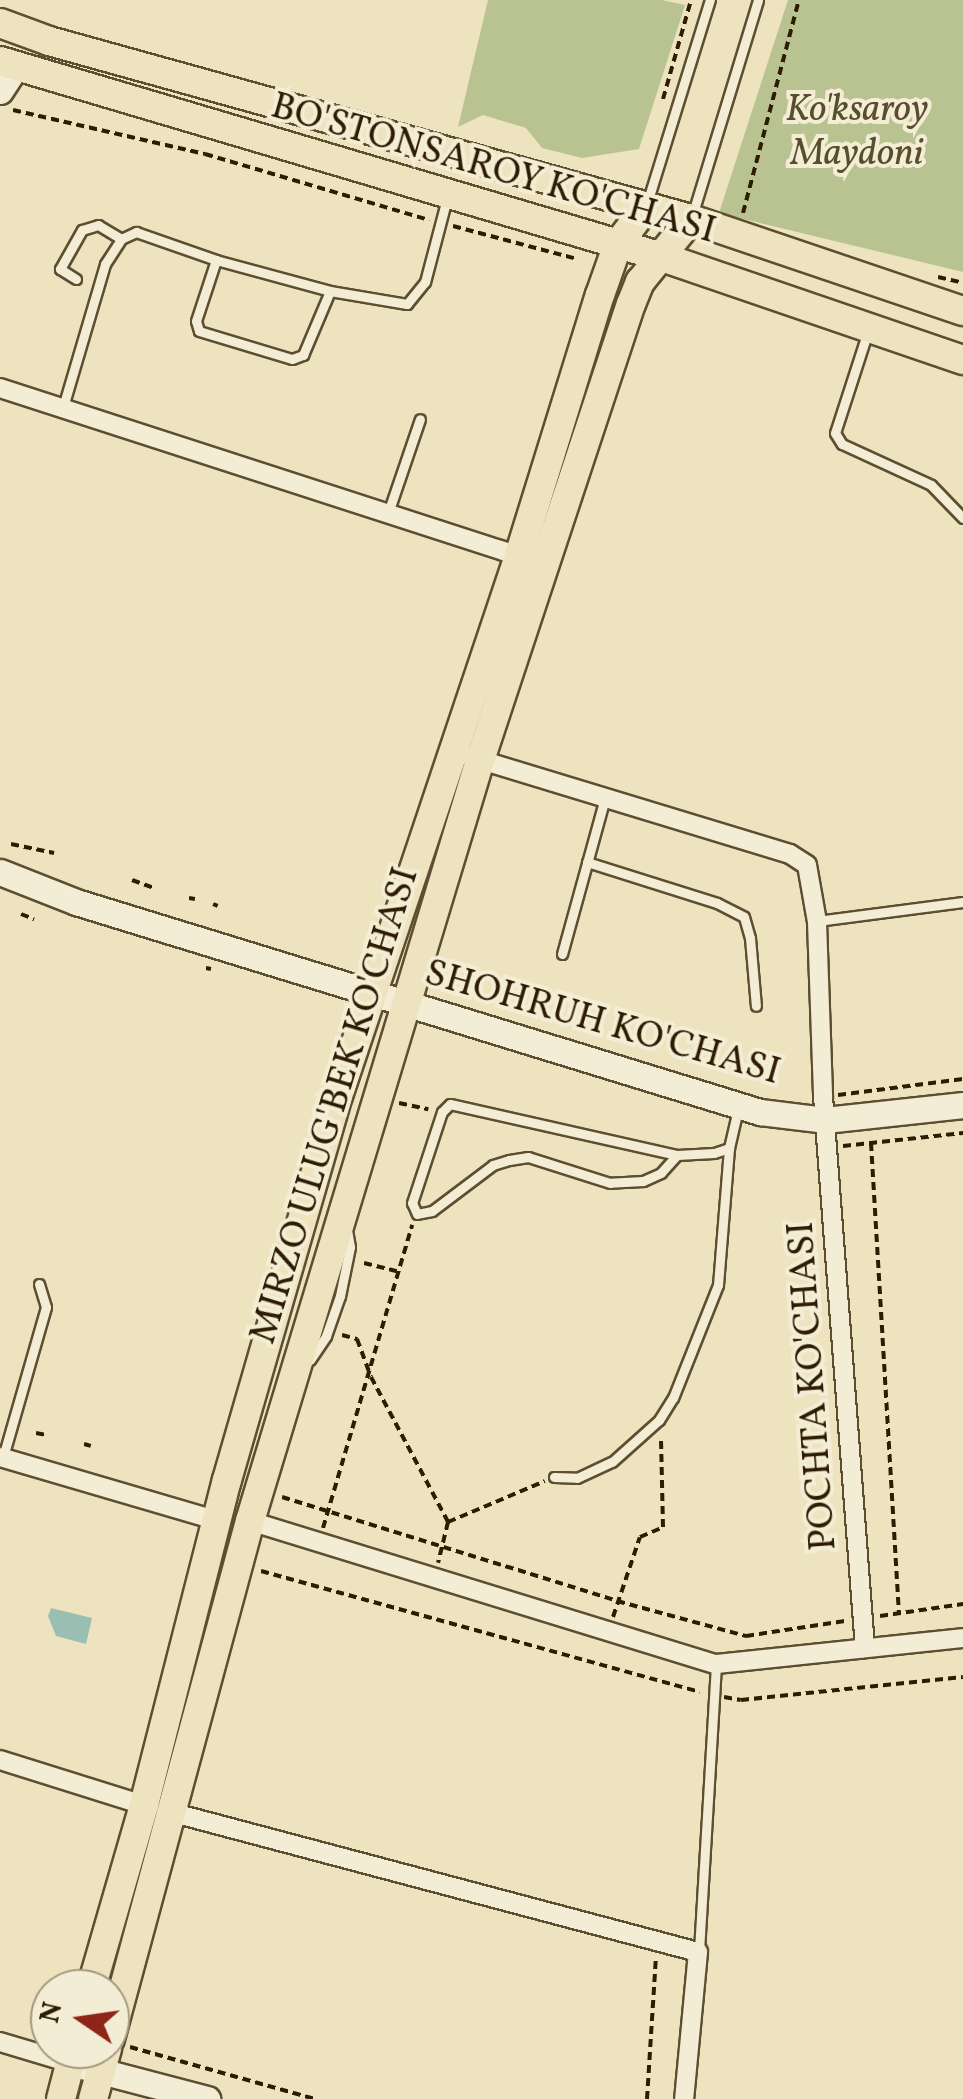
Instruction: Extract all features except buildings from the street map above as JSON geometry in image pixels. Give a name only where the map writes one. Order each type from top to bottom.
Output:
[{"type":"main road","name":"BO'STONSAROY KO'CHASI","points":[[0,22],[49,42],[691,219],[963,310]]},
{"type":"main road","name":"BO'STONSAROY KO'CHASI","points":[[6,82],[444,210],[618,244],[963,360]]},
{"type":"main road","name":"MIRZO ULUG'BEK KO'CHASI","points":[[130,1976],[250,1521],[404,1005],[519,556],[618,244],[646,206]]},
{"type":"main road","name":"MIRZO ULUG'BEK KO'CHASI","points":[[97,1969],[333,1115],[372,994],[467,756],[630,304],[640,282],[691,219]]},
{"type":"main road","name":"SHOHRUH KO'CHASI","points":[[0,872],[76,902],[738,1106],[963,1104]]},
{"type":"main road","points":[[60,2099],[68,2069]]},
{"type":"main road","points":[[128,2069],[207,2099]]},
{"type":"street","points":[[0,388],[519,556]]},
{"type":"street","name":"POCHTA KO'CHASI","points":[[467,756],[790,854],[807,865],[817,922],[824,1108],[865,1648]]},
{"type":"street","points":[[1,1457],[219,1520]]},
{"type":"street","points":[[250,1521],[716,1664],[963,1638]]},
{"type":"street","points":[[0,1760],[144,1805]]},
{"type":"street","points":[[174,1813],[698,1952],[684,2099]]},
{"type":"street","points":[[0,2042],[30,2048]]},
{"type":"lane","points":[[646,206],[710,0]]},
{"type":"lane","points":[[691,219],[758,0]]},
{"type":"lane","points":[[63,407],[105,264],[121,239],[136,232],[216,260],[330,291],[407,304],[425,282],[444,210]]},
{"type":"lane","points":[[76,279],[60,268],[82,230],[98,226],[121,239]]},
{"type":"lane","points":[[216,260],[196,321],[199,331],[292,359],[303,355],[330,291]]},
{"type":"lane","points":[[870,326],[835,433],[842,444],[931,485],[963,518]]},
{"type":"lane","points":[[388,512],[420,419]]},
{"type":"lane","points":[[562,954],[605,796]]},
{"type":"lane","points":[[587,862],[700,897],[744,918],[750,938],[756,1006]]},
{"type":"lane","points":[[817,922],[963,902]]},
{"type":"lane","points":[[677,1155],[661,1173],[643,1181],[610,1183],[528,1156],[493,1166],[432,1211],[418,1214],[412,1203],[442,1112],[450,1104],[677,1155],[714,1154],[729,1148]]},
{"type":"lane","points":[[554,1477],[594,1474],[659,1420],[673,1398],[718,1286],[729,1148],[738,1106]]},
{"type":"lane","points":[[1,1457],[46,1308],[39,1284]]},
{"type":"lane","points":[[698,1952],[716,1664]]},
{"type":"path","points":[[662,104],[690,0]]},
{"type":"path","points":[[740,222],[799,0]]},
{"type":"path","points":[[6,82],[204,154],[444,210],[578,260]]},
{"type":"path","points":[[11,844],[54,852]]},
{"type":"path","points":[[132,880],[154,888]]},
{"type":"path","points":[[21,914],[34,919]]},
{"type":"path","points":[[824,1108],[963,1079]]},
{"type":"path","points":[[399,1103],[442,1112]]},
{"type":"path","points":[[828,1148],[963,1133]]},
{"type":"path","points":[[871,1143],[899,1613]]},
{"type":"path","points":[[318,1542],[370,1376],[396,1271],[418,1214]]},
{"type":"path","points":[[364,1263],[396,1271]]},
{"type":"path","points":[[342,1335],[356,1339],[370,1376],[448,1522],[435,1578]]},
{"type":"path","points":[[608,1631],[640,1537],[662,1527],[659,1420]]},
{"type":"path","points":[[36,1433],[46,1434]]},
{"type":"path","points":[[84,1444],[92,1446]]},
{"type":"path","points":[[448,1522],[554,1477]]},
{"type":"path","points":[[277,1496],[617,1601],[746,1636],[963,1604]]},
{"type":"path","points":[[255,1569],[742,1700],[963,1677]]},
{"type":"path","points":[[647,2099],[657,1941]]},
{"type":"path","points":[[130,2065],[315,2099]]},
{"type":"green space","points":[[488,0],[662,0],[685,5],[639,149],[582,158],[542,148],[526,128],[483,115],[458,127]]},
{"type":"green space","name":"Ko'ksaroy Maydoni","points":[[788,0],[963,0],[963,272],[719,213]]},
{"type":"water","points":[[51,1608],[92,1618],[86,1644],[56,1636],[48,1616]]}]
